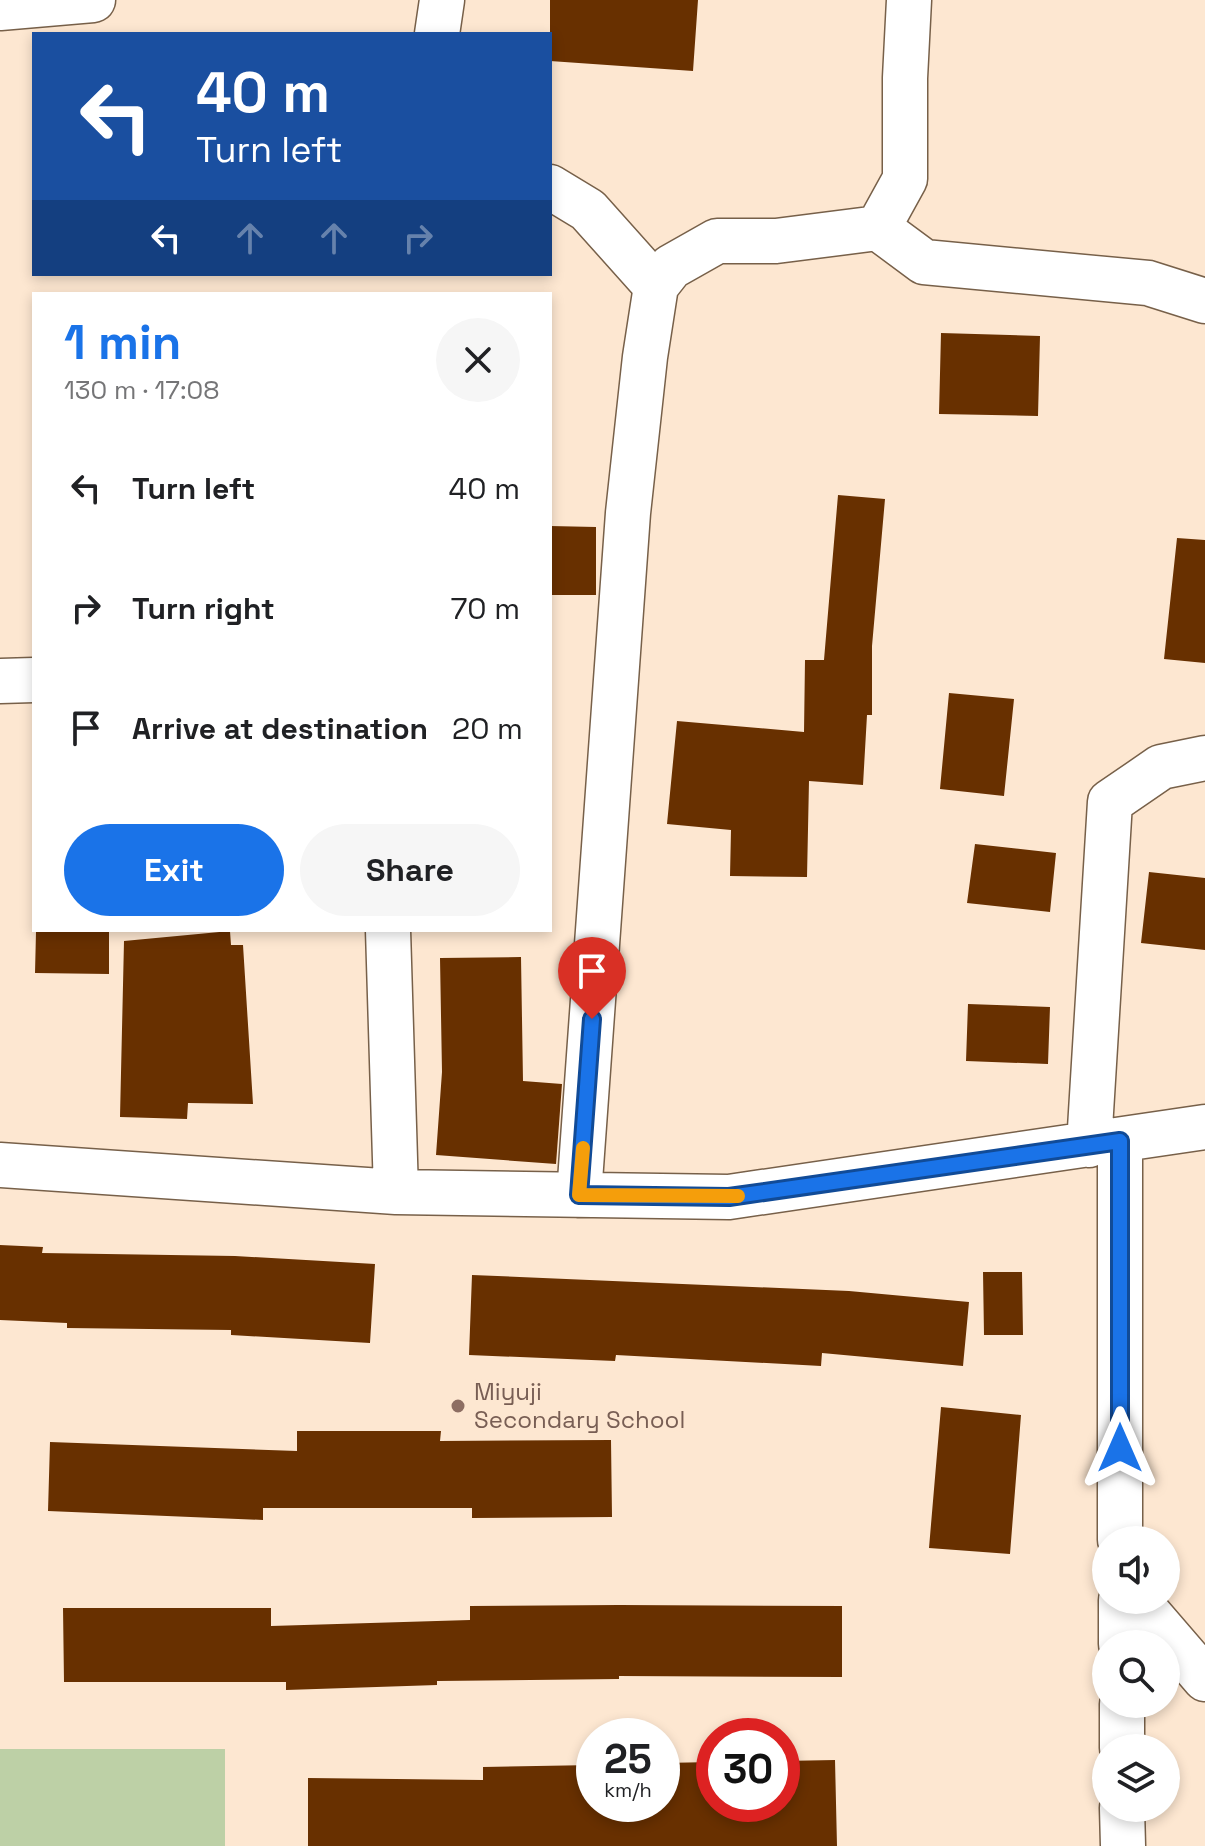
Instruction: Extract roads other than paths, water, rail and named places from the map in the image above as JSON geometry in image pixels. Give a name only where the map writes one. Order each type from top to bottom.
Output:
[{"type":"street","points":[[0,8],[93,0]]},
{"type":"street","points":[[437,32],[442,0]]},
{"type":"street","points":[[878,228],[905,179],[909,0]]},
{"type":"street","points":[[552,188],[588,210],[656,286]]},
{"type":"street","points":[[579,1195],[628,513],[656,286],[671,267],[717,241],[776,241],[878,228],[924,262],[1148,283],[1205,301]]},
{"type":"street","points":[[0,681],[32,680]]},
{"type":"street","points":[[1119,1526],[1104,1143],[1110,802],[1161,767],[1205,758]]},
{"type":"street","points":[[388,932],[396,1192]]},
{"type":"street","points":[[0,1165],[396,1192],[729,1197],[1205,1127]]},
{"type":"street","points":[[1149,1614],[1205,1679]]},
{"type":"street","points":[[1122,1822],[1123,1846]]},
{"type":"place","name":"Miyuji Secondary School","points":[[458,1406]]}]
